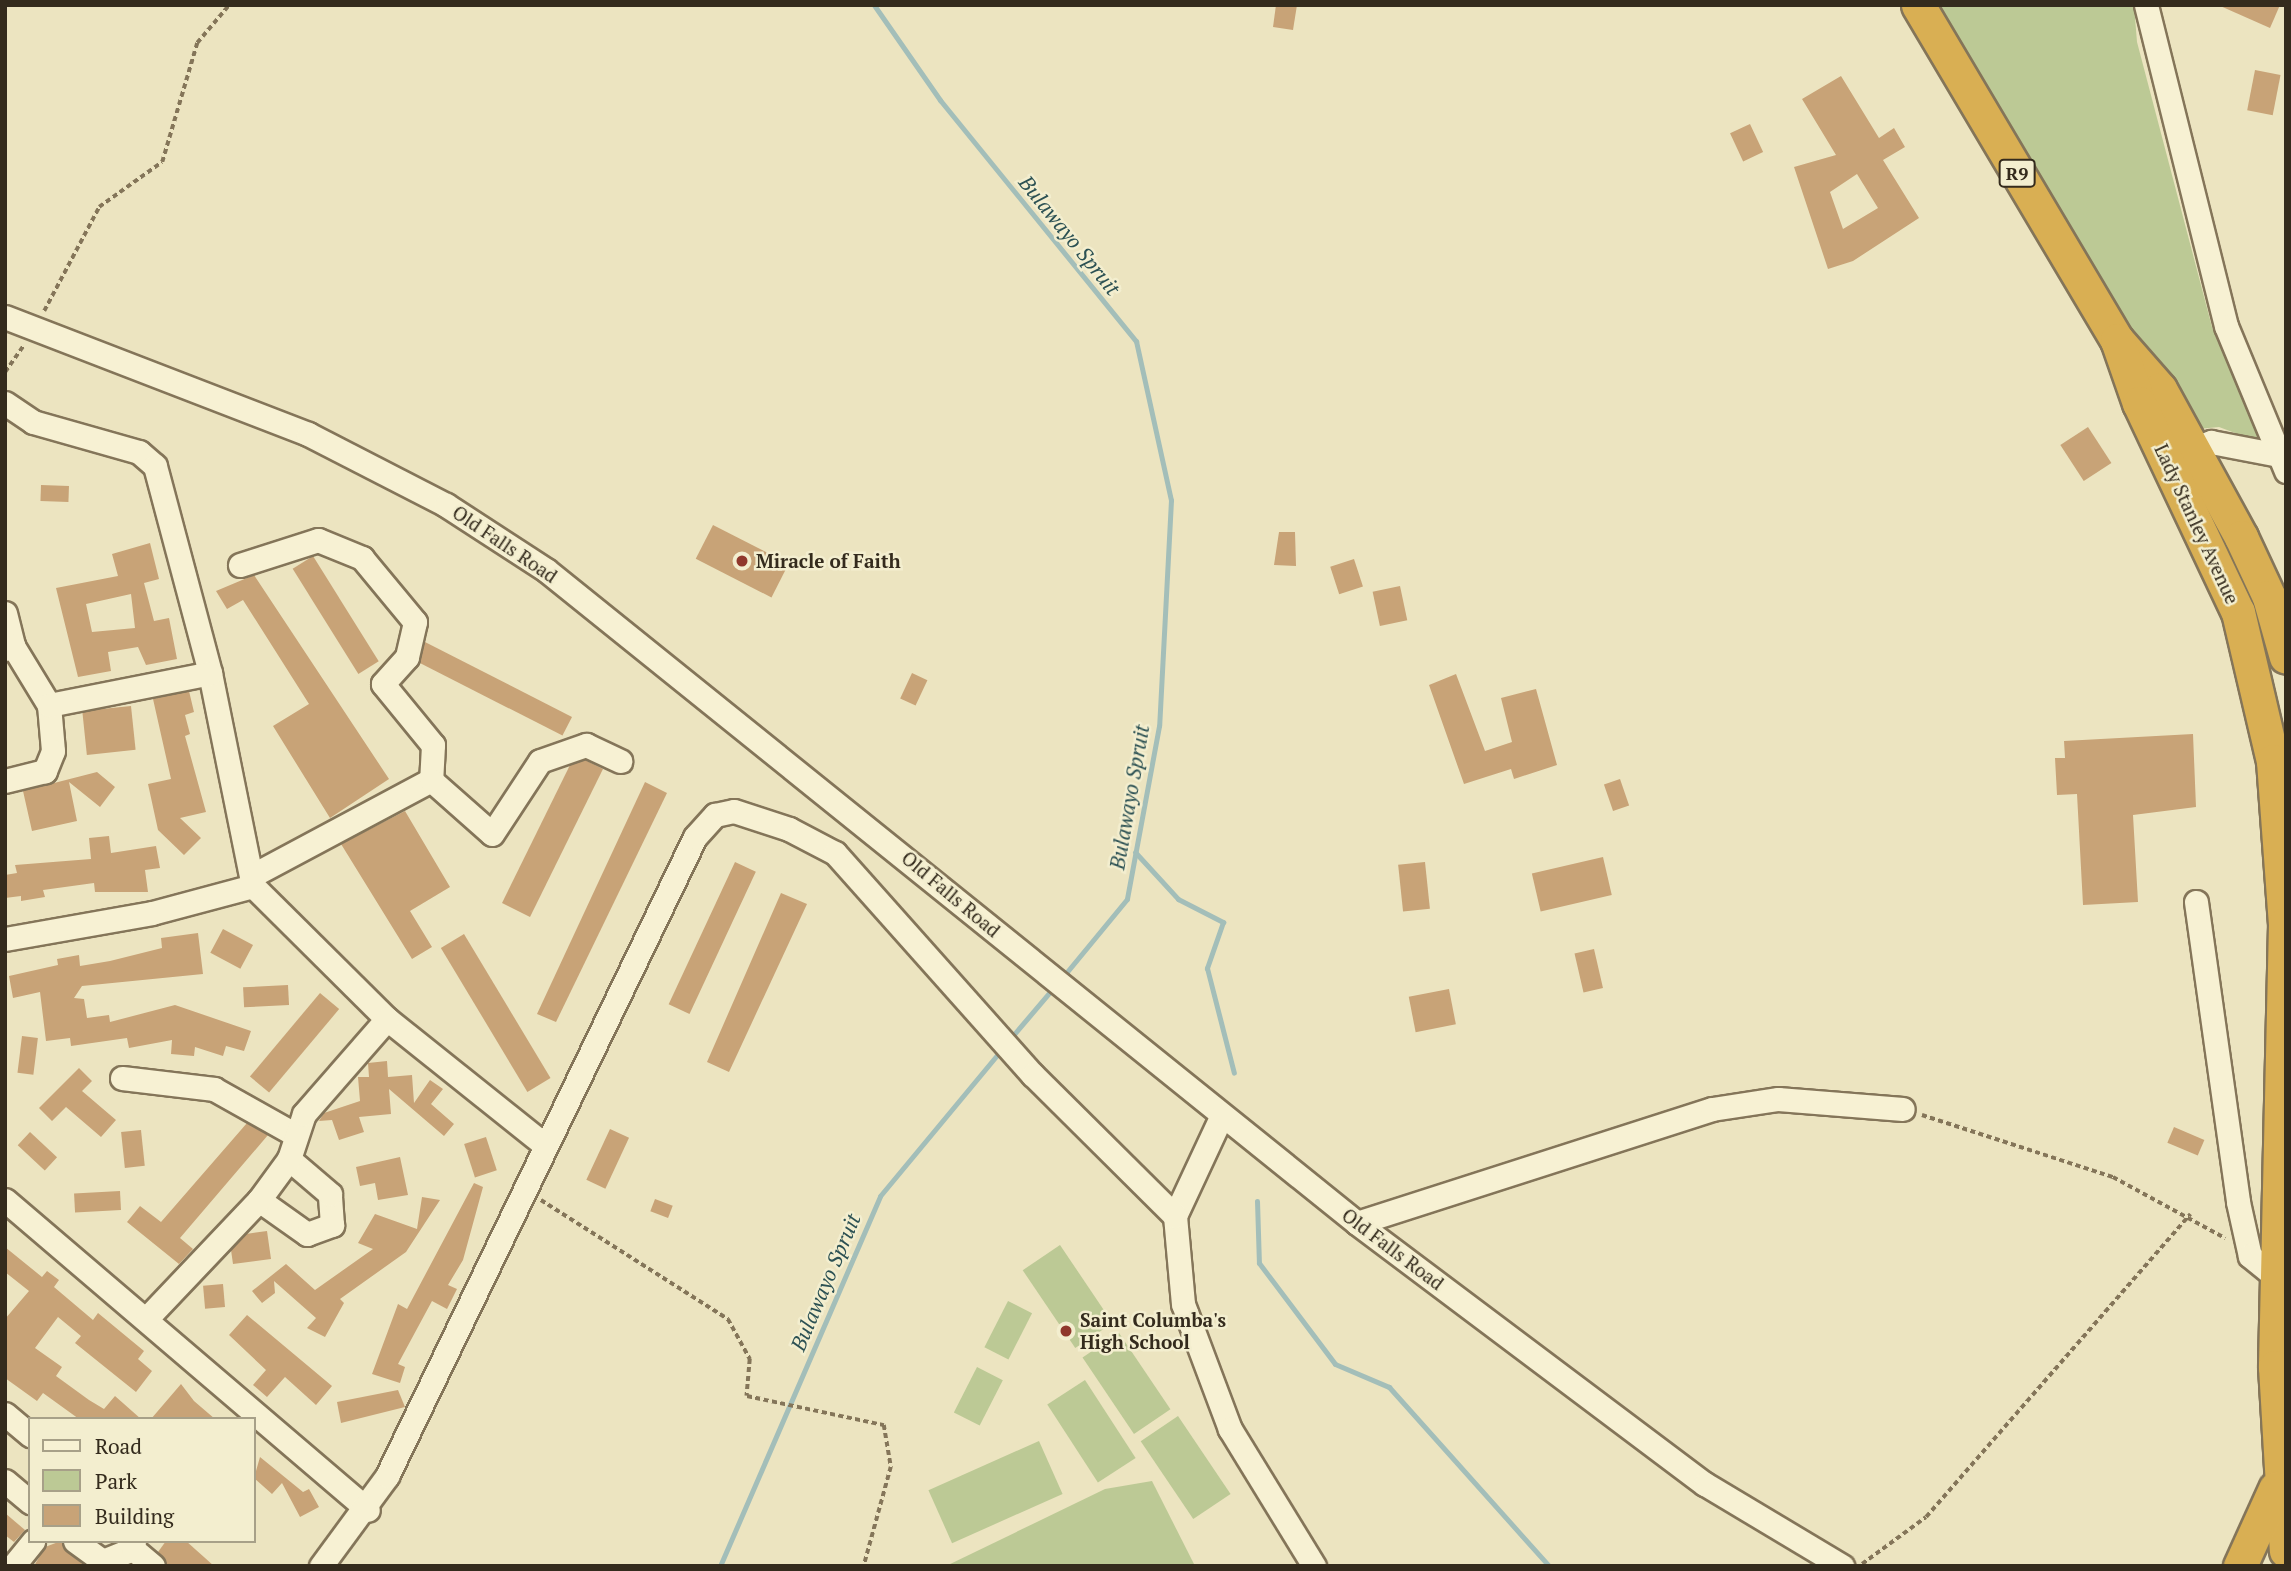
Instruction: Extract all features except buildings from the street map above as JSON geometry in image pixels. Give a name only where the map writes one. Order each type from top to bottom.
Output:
[{"type":"highway","name":"Lady Stanley Avenue","points":[[1918,5],[2117,340],[2160,389],[2180,454],[2238,612],[2273,761],[2285,925],[2277,1278],[2278,1478],[2286,1551]]},
{"type":"highway","name":"Lady Stanley Avenue","points":[[2180,454],[2269,597],[2286,657]]},
{"type":"highway","points":[[2240,1566],[2278,1478]]},
{"type":"street","points":[[2146,5],[2226,326],[2282,463]]},
{"type":"street","name":"Old Falls Road","points":[[5,317],[34,331],[308,434],[446,505],[546,570],[1357,1223],[1705,1484],[1842,1566]]},
{"type":"street","points":[[10,416],[139,452],[155,466],[210,673],[252,881],[387,1019],[545,1145]]},
{"type":"street","points":[[2180,454],[2211,442],[2282,463]]},
{"type":"street","points":[[240,565],[318,540],[362,558],[415,622],[407,657],[383,684],[433,745],[431,780]]},
{"type":"street","points":[[5,613],[9,647],[48,705],[49,767],[5,780]]},
{"type":"street","points":[[48,705],[210,673]]},
{"type":"street","points":[[431,780],[492,834],[540,761],[586,745],[620,761]]},
{"type":"street","points":[[5,939],[152,913],[252,881],[431,780]]},
{"type":"street","points":[[321,1566],[368,1510],[695,837],[723,813],[789,829],[835,853],[1033,1075],[1175,1216]]},
{"type":"street","points":[[2196,902],[2250,1256],[2277,1278]]},
{"type":"street","points":[[147,1318],[259,1200],[289,1159],[296,1135],[314,1100],[387,1019]]},
{"type":"street","points":[[122,1078],[215,1089],[296,1135]]},
{"type":"street","points":[[1357,1223],[1712,1109],[1778,1098],[1903,1109]]},
{"type":"street","points":[[1222,1115],[1175,1216],[1183,1304],[1204,1371],[1256,1475],[1314,1566]]},
{"type":"street","points":[[259,1200],[307,1234],[332,1225],[330,1194],[289,1159]]},
{"type":"street","points":[[5,1200],[147,1318],[368,1510]]},
{"type":"street","points":[[5,1414],[28,1433]]},
{"type":"street","points":[[5,1481],[28,1500]]},
{"type":"street","points":[[13,1566],[31,1543]]},
{"type":"street","points":[[78,1543],[103,1561],[133,1545],[153,1566]]},
{"type":"path","points":[[5,372],[34,331],[99,207],[162,162],[197,43],[229,5]]},
{"type":"path","points":[[1903,1109],[2100,1172],[2190,1214],[2250,1256]]},
{"type":"path","points":[[524,1190],[728,1319],[750,1359],[747,1396],[884,1425],[891,1467],[864,1566]]},
{"type":"path","points":[[1860,1566],[1926,1517],[2190,1214]]},
{"type":"green space","points":[[1935,5],[2134,5],[2137,42],[2212,327],[2262,443],[2219,427],[2198,429],[2122,326]]},
{"type":"green space","points":[[1060,1245],[1113,1323],[1075,1348],[1023,1270]]},
{"type":"green space","points":[[1008,1301],[1032,1313],[1008,1360],[984,1347]]},
{"type":"green space","points":[[1119,1333],[1170,1409],[1134,1434],[1083,1358]]},
{"type":"green space","points":[[977,1367],[1003,1380],[980,1426],[954,1412]]},
{"type":"green space","points":[[1085,1380],[1136,1458],[1098,1483],[1047,1405]]},
{"type":"green space","points":[[1178,1416],[1231,1494],[1193,1519],[1141,1441]]},
{"type":"green space","points":[[1039,1441],[1063,1494],[952,1543],[928,1490]]},
{"type":"green space","points":[[1152,1481],[1195,1566],[946,1566],[1105,1489]]},
{"type":"waterway","name":"Bulawayo Spruit","points":[[874,5],[940,100],[1136,341],[1171,500],[1159,726],[1127,899],[1061,979]]},
{"type":"waterway","points":[[1135,852],[1178,899],[1223,922],[1207,968],[1234,1073]]},
{"type":"waterway","name":"Bulawayo Spruit","points":[[1009,1040],[1055,986]]},
{"type":"waterway","name":"Bulawayo Spruit","points":[[720,1566],[880,1196],[1003,1048]]},
{"type":"waterway","points":[[1257,1201],[1259,1263],[1335,1364],[1389,1387],[1549,1566]]},
{"type":"place","name":"Miracle of Faith","points":[[742,561]]},
{"type":"place","name":"Saint Columba's High School","points":[[1066,1331]]}]
